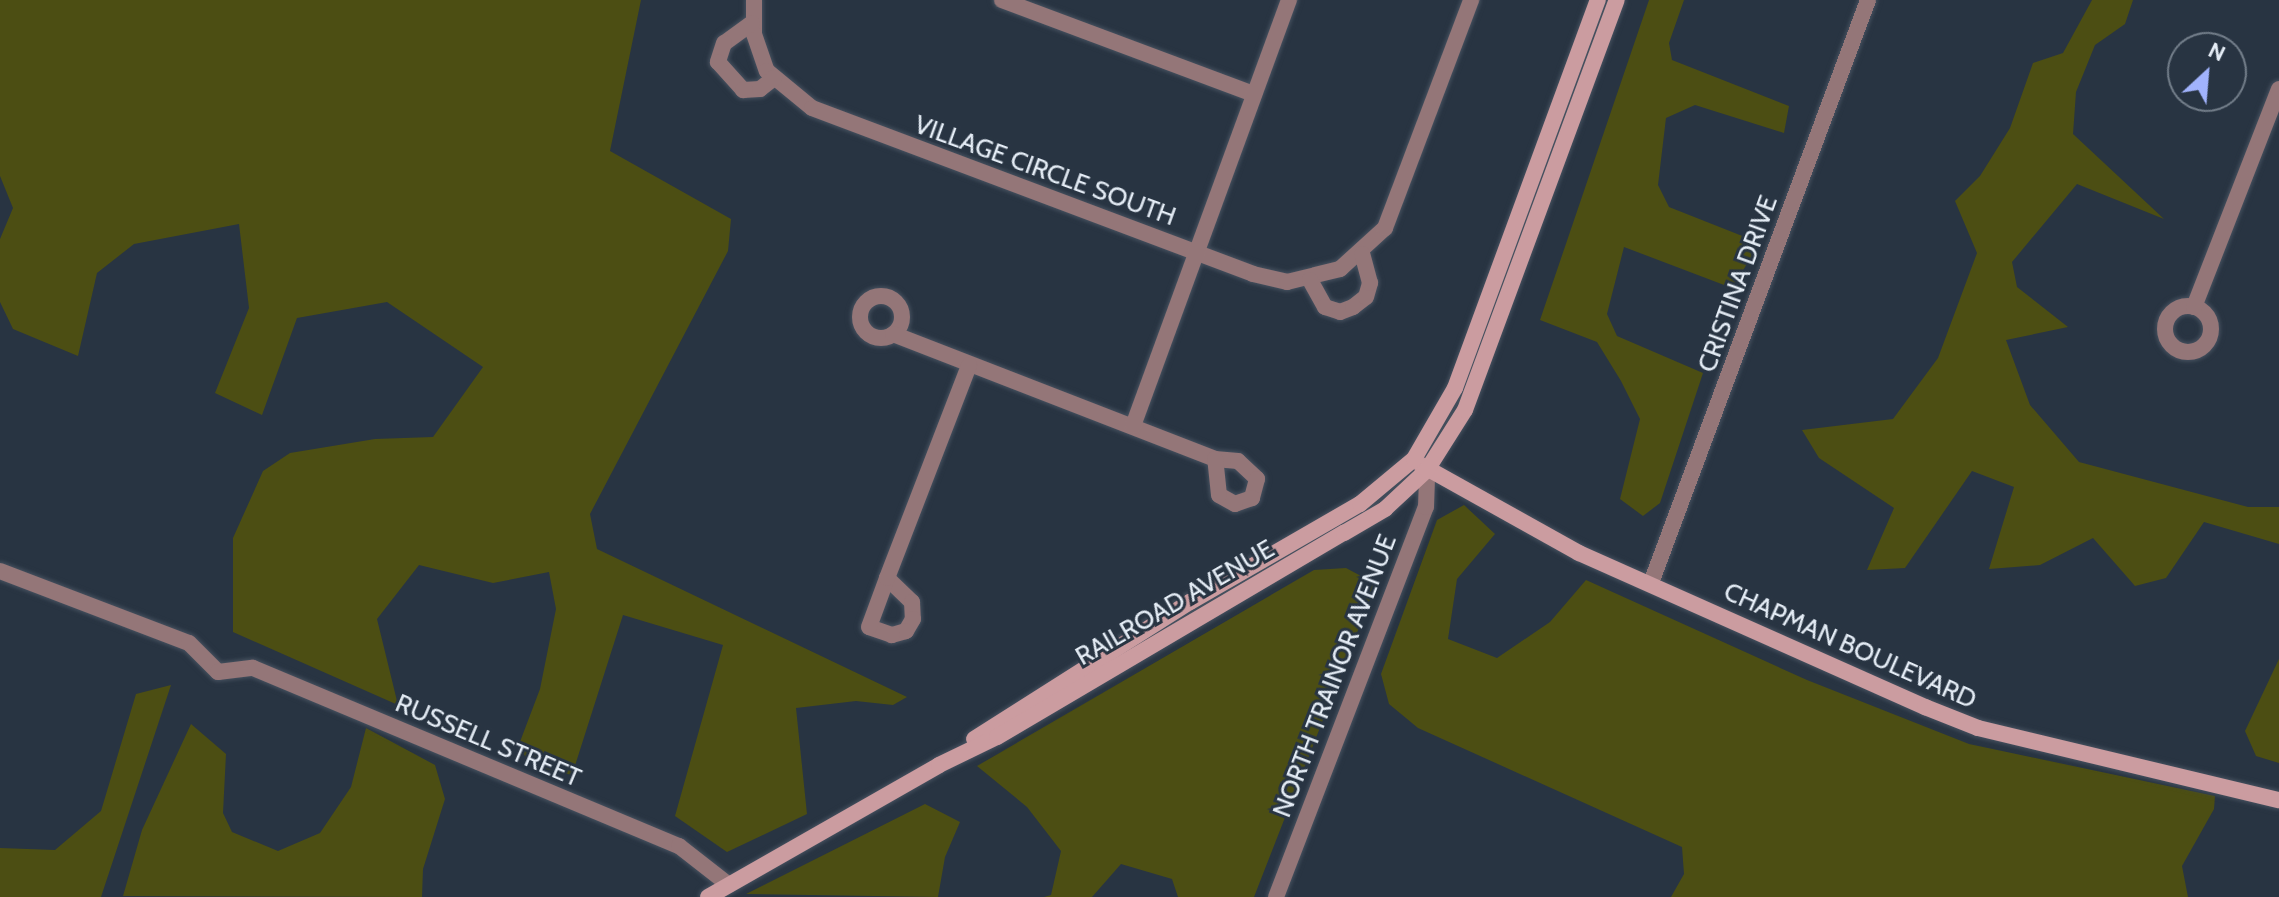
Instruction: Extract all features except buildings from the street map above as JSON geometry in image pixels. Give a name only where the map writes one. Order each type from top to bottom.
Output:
[{"type":"main road","points":[[1414,459],[1455,388],[1598,0]]},
{"type":"main road","points":[[1427,470],[1465,410],[1617,0]]},
{"type":"main road","name":"CHAPMAN BOULEVARD","points":[[1414,459],[1427,470],[1467,487],[1523,525],[1978,728],[2279,800]]},
{"type":"main road","name":"RAILROAD AVENUE","points":[[708,897],[939,765],[1190,602],[1360,504],[1414,459]]},
{"type":"main road","name":"RAILROAD AVENUE","points":[[939,765],[997,737],[1385,509],[1427,470]]},
{"type":"street","name":"VILLAGE CIRCLE SOUTH","points":[[754,0],[752,23],[758,51],[774,78],[795,98],[835,120],[1268,279],[1310,280],[1340,269],[1362,254],[1385,228],[1471,0]]},
{"type":"street","points":[[1002,0],[1254,94]]},
{"type":"street","points":[[1133,426],[1289,0]]},
{"type":"street","name":"CRISTINA DRIVE","points":[[1651,583],[1868,0]]},
{"type":"street","points":[[752,23],[724,43],[720,52],[724,74],[743,90],[760,89],[774,78]]},
{"type":"street","points":[[2194,307],[2279,89]]},
{"type":"street","points":[[1310,280],[1325,307],[1340,312],[1353,307],[1366,297],[1370,283],[1362,254]]},
{"type":"street","points":[[893,334],[1215,459]]},
{"type":"street","points":[[887,578],[969,365]]},
{"type":"street","name":"NORTH TRAINOR AVENUE","points":[[1276,897],[1426,507],[1427,470]]},
{"type":"street","name":"RUSSELL STREET","points":[[0,571],[189,643],[218,672],[253,668],[679,846],[729,885]]},
{"type":"shaded area","points":[[0,0],[641,0],[610,151],[731,219],[728,251],[590,514],[597,549],[907,697],[893,705],[856,701],[796,708],[807,814],[727,852],[675,816],[723,645],[623,615],[572,775],[533,766],[518,747],[540,689],[556,609],[549,572],[493,583],[419,565],[377,619],[398,705],[233,632],[233,538],[263,471],[290,453],[375,439],[433,437],[483,367],[387,302],[297,318],[262,415],[215,393],[249,308],[239,224],[134,244],[97,273],[78,356],[13,329],[0,302],[0,239],[13,208],[0,176]]},
{"type":"shaded area","points":[[1649,0],[1684,0],[1669,43],[1672,60],[1789,106],[1784,133],[1695,105],[1666,118],[1658,185],[1669,207],[1760,243],[1732,288],[1624,247],[1607,314],[1617,336],[1703,373],[1660,503],[1643,516],[1620,499],[1640,419],[1621,381],[1597,342],[1540,320]]},
{"type":"shaded area","points":[[2092,0],[2133,0],[2125,24],[2095,45],[2076,92],[2073,134],[2164,219],[2077,184],[2012,262],[2017,287],[2068,327],[2006,340],[2030,405],[2079,462],[2248,507],[2279,507],[2279,544],[2204,522],[2166,578],[2135,586],[2093,538],[2040,565],[1989,569],[2014,487],[1972,471],[1905,568],[1867,570],[1894,508],[1819,458],[1802,430],[1893,419],[1938,358],[1977,253],[1955,201],[1980,176],[2010,128],[2033,63],[2063,53]]},
{"type":"shaded area","points":[[1464,505],[1495,534],[1457,579],[1448,639],[1497,658],[1550,622],[1586,580],[1807,680],[1969,744],[2215,796],[2214,809],[2182,866],[2188,897],[1671,897],[1684,874],[1682,847],[1418,728],[1389,704],[1381,674],[1437,520]]},
{"type":"shaded area","points":[[1346,568],[1376,584],[1254,897],[1178,897],[1172,879],[1121,864],[1092,897],[1044,897],[1051,895],[1061,851],[1027,807],[977,766],[1314,570]]},
{"type":"shaded area","points":[[2279,659],[2279,763],[2256,756],[2245,731]]},
{"type":"shaded area","points":[[171,685],[101,897],[0,897],[0,848],[55,850],[101,811],[136,694]]},
{"type":"shaded area","points":[[191,724],[226,754],[223,813],[232,832],[278,851],[320,833],[351,787],[366,728],[435,765],[445,799],[423,869],[422,897],[123,896],[142,830]]},
{"type":"shaded area","points":[[925,804],[960,822],[945,857],[938,897],[746,894]]}]
